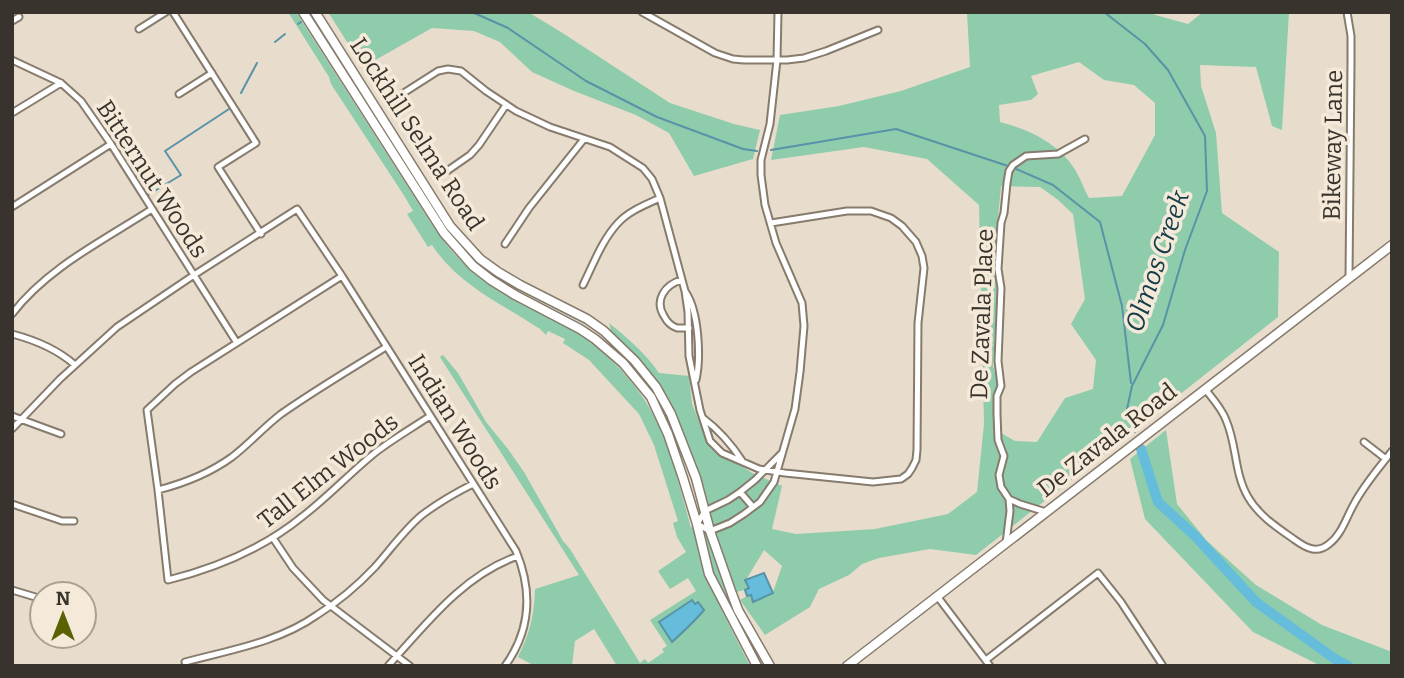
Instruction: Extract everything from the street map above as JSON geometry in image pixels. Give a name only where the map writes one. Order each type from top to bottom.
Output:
[{"type":"main road","name":"Lockhill Selma Road","points":[[303,12],[452,243],[473,266],[515,295],[595,339],[623,363],[651,397],[668,434],[697,524],[709,574],[757,666]]},
{"type":"main road","name":"Lockhill Selma Road","points":[[315,12],[450,226],[480,259],[520,285],[587,319],[619,344],[656,387],[671,414],[696,478],[710,531],[738,610],[770,666]]},
{"type":"main road","name":"De Zavala Road","points":[[847,666],[1392,246]]},
{"type":"street","points":[[139,29],[166,12]]},
{"type":"street","points":[[12,429],[117,327],[261,234],[218,167],[256,143],[173,12]]},
{"type":"street","points":[[642,12],[724,57],[744,60],[804,58],[878,30]]},
{"type":"street","points":[[778,12],[777,60],[770,124],[760,167],[765,205],[783,260],[799,292],[804,314],[795,409],[778,472],[768,493],[730,523],[710,531],[697,524],[705,511],[740,492],[782,453]]},
{"type":"street","name":"Bikeway Lane","points":[[1347,12],[1352,63],[1349,278]]},
{"type":"street","points":[[12,22],[19,17]]},
{"type":"street","name":"Bitternut Woods","points":[[12,61],[61,82],[81,101],[237,343]]},
{"type":"street","points":[[402,94],[438,71],[454,69],[467,75],[506,105],[535,121],[610,147],[632,159],[652,180],[660,198],[685,291],[691,372],[697,399],[706,431],[716,447],[728,457],[765,470],[873,482],[901,479],[912,468],[917,450],[918,332],[924,268],[922,256],[910,234],[891,218],[871,211],[847,211],[771,223]]},
{"type":"street","points":[[180,94],[212,73]]},
{"type":"street","points":[[12,113],[61,82]]},
{"type":"street","points":[[447,171],[479,145],[506,105]]},
{"type":"street","points":[[369,117],[377,111]]},
{"type":"street","points":[[505,244],[529,208],[584,139]]},
{"type":"street","name":"De Zavala Place","points":[[1006,543],[1010,511],[1009,499],[1001,487],[999,475],[1004,456],[998,440],[997,414],[997,396],[1001,386],[998,361],[1001,288],[998,269],[1009,171],[1026,156],[1058,154],[1085,139]]},
{"type":"street","points":[[12,207],[111,144]]},
{"type":"street","points":[[583,285],[617,223],[638,208],[660,198]]},
{"type":"street","points":[[12,314],[43,280],[152,209]]},
{"type":"street","name":"Indian Woods","points":[[261,234],[297,209],[518,556],[527,583],[528,606],[520,639],[505,666]]},
{"type":"street","points":[[342,276],[175,384],[147,410],[158,490],[178,485],[215,468],[299,402],[386,347]]},
{"type":"street","points":[[681,280],[673,282],[663,292],[661,309],[673,326],[696,328]]},
{"type":"street","points":[[515,295],[520,285]]},
{"type":"street","points":[[685,291],[692,302],[696,328],[699,356],[695,383]]},
{"type":"street","points":[[12,334],[50,348],[75,365]]},
{"type":"street","points":[[1205,389],[1227,422],[1237,470],[1248,498],[1271,523],[1306,548],[1318,550],[1335,539],[1358,497],[1392,452]]},
{"type":"street","points":[[12,416],[61,434]]},
{"type":"street","name":"Tall Elm Woods","points":[[158,490],[167,580],[212,567],[274,538],[302,518],[375,452],[430,416]]},
{"type":"street","points":[[703,418],[728,442],[743,462]]},
{"type":"street","points":[[1364,442],[1387,459]]},
{"type":"street","points":[[186,662],[274,637],[306,622],[330,606],[373,569],[422,516],[472,484]]},
{"type":"street","points":[[740,492],[753,507]]},
{"type":"street","points":[[1009,499],[1046,512]]},
{"type":"street","points":[[12,504],[62,521],[74,522]]},
{"type":"street","points":[[274,538],[293,568],[330,606],[410,666]]},
{"type":"street","points":[[388,666],[466,585],[498,564],[518,556]]},
{"type":"street","points":[[986,660],[1098,573],[1121,602],[1163,666]]},
{"type":"street","points":[[937,596],[990,666]]},
{"type":"green space","points":[[288,12],[296,12],[431,223],[459,259],[493,288],[568,327],[589,341],[616,365],[640,393],[665,440],[691,528],[706,502],[681,427],[668,401],[612,334],[609,323],[636,346],[659,373],[689,376],[692,404],[709,446],[718,455],[782,486],[772,529],[796,534],[875,529],[948,514],[977,492],[984,424],[979,205],[927,159],[864,147],[771,160],[780,115],[839,106],[901,91],[970,67],[967,12],[1145,12],[1188,24],[1203,12],[1289,12],[1282,130],[1272,126],[1256,67],[1200,65],[1201,86],[1216,133],[1222,213],[1279,252],[1278,317],[976,555],[930,549],[879,558],[862,564],[849,575],[819,589],[810,607],[765,635],[740,600],[751,594],[754,601],[773,592],[782,566],[764,550],[746,580],[749,589],[736,592],[718,603],[750,666],[617,666],[594,629],[575,641],[572,666],[535,666],[518,657],[531,624],[535,589],[579,575],[440,357],[443,355],[458,373],[486,422],[524,472],[563,541],[640,663],[645,659],[648,663],[664,652],[662,649],[667,646],[650,620],[696,591],[688,578],[670,589],[658,571],[686,552],[677,537],[673,523],[678,521],[654,445],[639,414],[589,360],[563,343],[565,339],[548,331],[546,335],[481,293],[454,271],[432,245],[428,247],[407,214],[413,211],[405,197]],"holes":[[[1079,62],[1104,80],[1134,85],[1155,103],[1155,135],[1122,196],[1089,198],[1074,168],[1059,151],[1021,128],[1000,122],[999,105],[1031,100],[1038,94],[1031,76]],[[1001,186],[1040,187],[1073,214],[1085,299],[1071,324],[1096,360],[1093,389],[1065,398],[1037,442],[1015,441],[994,429],[995,393],[998,384],[993,366],[997,298],[995,250]]]},
{"type":"green space","points":[[328,12],[528,12],[670,103],[760,130],[753,159],[694,176],[669,133],[636,115],[532,72],[500,42],[474,31],[432,28],[363,67]]},
{"type":"green space","points":[[1166,430],[1177,504],[1207,541],[1256,585],[1322,625],[1392,652],[1392,666],[1321,666],[1253,632],[1145,519],[1130,459]]},
{"type":"water","points":[[764,573],[773,593],[753,602],[751,595],[747,596],[745,590],[749,588],[745,580]]},
{"type":"water","points":[[692,600],[695,604],[698,602],[704,610],[672,642],[659,622]]},
{"type":"waterway","points":[[472,12],[508,28],[586,81],[657,117],[743,149],[757,151]]},
{"type":"waterway","name":"Olmos Creek","points":[[1104,12],[1145,44],[1168,70],[1205,136],[1207,191],[1185,250],[1163,325],[1132,386],[1127,409],[1135,432]]},
{"type":"waterway","points":[[275,42],[285,34]]},
{"type":"waterway","points":[[241,93],[257,63]]},
{"type":"waterway","points":[[148,195],[181,175],[165,151],[229,109]]},
{"type":"waterway","points":[[771,150],[896,129],[1008,166]]},
{"type":"waterway","points":[[1016,169],[1053,185],[1100,222],[1122,306],[1131,383]]},
{"type":"waterway","name":"Olmos Creek","points":[[1141,449],[1158,502],[1195,536],[1256,602],[1348,666]]}]
